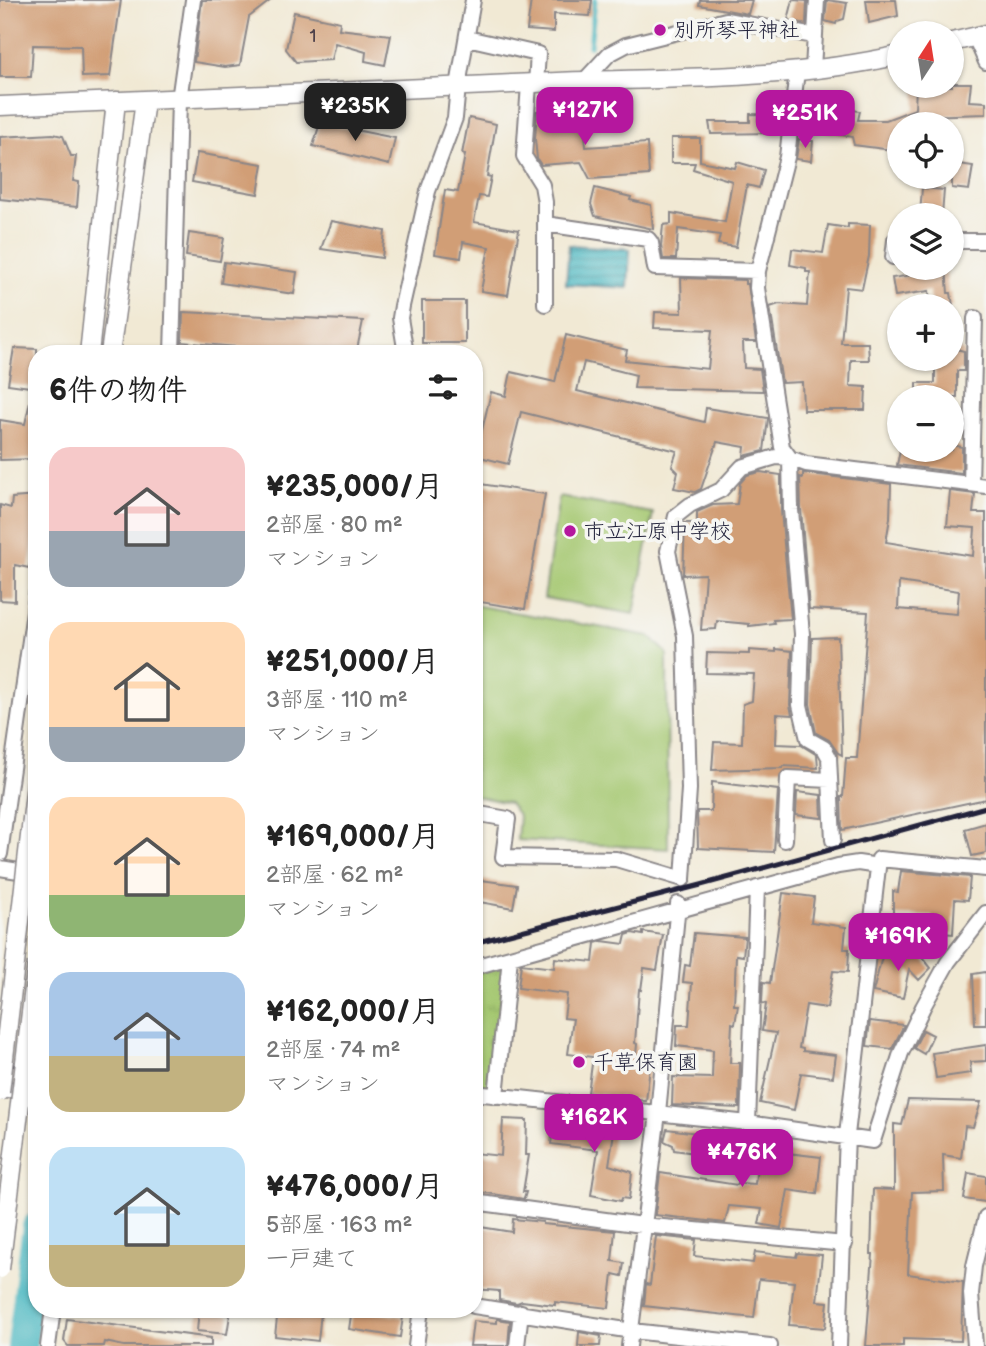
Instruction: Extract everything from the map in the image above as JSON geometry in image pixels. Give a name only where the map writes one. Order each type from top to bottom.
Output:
[{"type":"street","points":[[172,345],[179,100],[193,0]]},
{"type":"street","points":[[404,345],[400,318],[402,306],[428,191],[455,118],[473,0]]},
{"type":"street","points":[[817,0],[814,36],[758,271],[757,288],[782,447],[790,458],[791,510],[802,634],[800,705],[808,739],[824,748],[829,757],[833,840]]},
{"type":"street","points":[[583,82],[615,50],[701,24],[726,20],[814,36]]},
{"type":"street","points":[[980,35],[986,62]]},
{"type":"street","points":[[467,38],[538,54],[524,156],[542,186],[545,202],[545,304]]},
{"type":"street","points":[[0,106],[805,70],[887,57]]},
{"type":"street","points":[[90,345],[116,101]]},
{"type":"street","points":[[111,345],[145,101]]},
{"type":"street","points":[[545,224],[648,239],[655,268],[758,271]]},
{"type":"street","points":[[964,241],[986,241]]},
{"type":"street","points":[[483,815],[508,819],[503,857],[616,859],[683,879],[689,789],[685,636],[668,551],[676,516],[690,505],[721,490],[743,467],[776,457],[790,458],[806,464],[979,485],[975,318]]},
{"type":"street","points":[[0,853],[28,654]]},
{"type":"street","points":[[785,841],[788,778],[830,780]]},
{"type":"street","points":[[28,853],[0,1092],[28,1086]]},
{"type":"street","points":[[839,1346],[845,1244],[847,1135],[878,859],[986,869]]},
{"type":"street","points":[[483,965],[677,907],[838,866],[858,863],[878,866]]},
{"type":"street","points":[[0,868],[28,873]]},
{"type":"street","points":[[748,1123],[757,888]]},
{"type":"street","points":[[631,1339],[642,1225],[658,1113],[677,907]]},
{"type":"street","points":[[483,1094],[748,1123],[847,1135],[873,1141],[901,1053],[923,1007],[948,962],[986,913]]},
{"type":"street","points":[[496,1096],[510,958]]},
{"type":"street","points":[[0,1032],[28,1024]]},
{"type":"street","points":[[0,1269],[28,1037]]},
{"type":"street","points":[[483,1203],[642,1225],[845,1244]]},
{"type":"street","points":[[975,1346],[971,1294],[974,1266],[986,1217]]},
{"type":"street","points":[[483,1307],[521,1312],[631,1339],[770,1346]]},
{"type":"street","points":[[517,1346],[521,1312]]},
{"type":"street","points":[[48,1346],[52,1318]]},
{"type":"street","points":[[416,1346],[420,1318]]},
{"type":"green space","points":[[559,497],[653,513],[634,614],[544,598]]},
{"type":"green space","points":[[483,607],[649,636],[667,653],[668,849],[517,840],[519,816],[509,803],[483,798]]},
{"type":"green space","points":[[500,965],[505,970],[491,1088],[483,1087],[483,971]]},
{"type":"water","points":[[569,245],[630,249],[628,288],[566,284]]},
{"type":"building","points":[[0,0],[121,0],[110,76],[82,77],[81,46],[33,45],[31,77],[0,77]]},
{"type":"building","points":[[202,0],[271,0],[249,17],[240,65],[225,67],[194,62]]},
{"type":"building","points":[[531,0],[592,0],[590,16],[554,14],[554,32],[527,30]]},
{"type":"building","points":[[700,0],[752,0],[748,14],[699,5]]},
{"type":"building","points":[[793,0],[807,1],[806,24],[788,20]]},
{"type":"building","points":[[827,0],[847,3],[844,19],[836,24],[825,21]]},
{"type":"building","points":[[866,0],[896,0],[898,16],[869,23]]},
{"type":"building","points":[[294,12],[340,22],[339,29],[391,35],[385,65],[365,61],[366,52],[335,43],[331,60],[296,62],[286,49]]},
{"type":"building","points":[[964,83],[971,83],[969,101],[986,102],[986,114],[907,112],[915,109],[915,98],[964,98]]},
{"type":"building","points":[[807,104],[860,111],[858,120],[886,120],[887,149],[854,145],[852,137],[805,127]]},
{"type":"building","points":[[583,108],[586,147],[647,143],[649,175],[590,179],[581,162],[541,165],[537,159],[535,139],[537,111]]},
{"type":"building","points":[[750,114],[781,115],[780,133],[711,134],[709,122],[750,122]]},
{"type":"building","points":[[469,118],[496,124],[487,176],[491,177],[487,197],[479,196],[474,222],[519,230],[508,295],[481,291],[489,247],[463,242],[461,258],[435,254],[445,190],[458,192]]},
{"type":"building","points":[[320,123],[395,138],[389,165],[313,146]]},
{"type":"building","points":[[53,134],[63,136],[71,156],[76,156],[73,181],[79,182],[77,207],[0,199],[0,137]]},
{"type":"building","points":[[671,138],[700,138],[700,161],[735,168],[737,162],[764,170],[759,188],[747,185],[736,247],[718,244],[720,235],[678,229],[676,259],[663,259],[663,225],[671,224],[671,213],[725,222],[732,181],[693,169],[695,163],[671,163]]},
{"type":"building","points":[[799,139],[813,141],[811,161],[796,159]]},
{"type":"building","points":[[197,153],[263,164],[258,194],[192,182]]},
{"type":"building","points":[[964,165],[973,166],[969,190],[960,189],[964,189]]},
{"type":"building","points":[[595,188],[651,205],[653,229],[595,216],[591,204]]},
{"type":"building","points":[[922,189],[944,190],[943,203],[921,203]]},
{"type":"building","points":[[331,221],[385,231],[382,258],[321,249]]},
{"type":"building","points":[[848,224],[870,225],[869,256],[862,289],[846,287],[841,343],[868,343],[869,360],[851,360],[850,386],[866,387],[865,410],[803,410],[802,382],[782,383],[770,307],[779,304],[807,306],[810,272],[806,272],[806,268],[790,265],[792,249],[823,253],[828,225],[848,228]]},
{"type":"building","points":[[189,233],[224,238],[220,261],[186,256]]},
{"type":"building","points":[[224,262],[297,272],[294,294],[221,283]]},
{"type":"building","points":[[681,278],[745,280],[745,284],[748,284],[756,342],[743,342],[744,368],[760,369],[763,391],[634,388],[636,375],[584,362],[577,391],[704,422],[706,408],[768,418],[764,451],[744,456],[745,447],[717,442],[701,489],[695,492],[674,488],[678,472],[672,466],[677,451],[521,412],[508,464],[483,458],[483,426],[491,392],[506,396],[511,372],[555,382],[566,335],[627,350],[625,360],[708,369],[712,330],[654,328],[655,312],[682,313]]},
{"type":"building","points":[[892,280],[947,280],[948,293],[951,294],[929,294],[929,291],[895,294]]},
{"type":"building","points":[[422,301],[465,301],[465,343],[422,343]]},
{"type":"building","points":[[183,312],[363,321],[358,345],[215,345],[182,342]]},
{"type":"building","points":[[14,348],[28,349],[28,387],[8,384]]},
{"type":"building","points":[[935,371],[957,371],[957,385],[917,385],[935,383]]},
{"type":"building","points":[[28,410],[28,459],[0,460],[0,420],[25,424]]},
{"type":"building","points":[[898,462],[962,462],[962,473],[897,465]]},
{"type":"building","points":[[760,472],[781,475],[781,511],[791,619],[749,626],[717,621],[716,629],[701,630],[705,574],[683,575],[685,523],[697,523],[697,512],[713,505],[737,504],[740,483],[747,475]]},
{"type":"building","points":[[803,473],[891,484],[886,542],[973,556],[975,528],[947,526],[950,491],[975,494],[973,513],[986,513],[986,799],[842,830],[841,797],[846,758],[857,758],[868,612],[809,609],[801,509],[800,477],[803,478]],"holes":[[[899,582],[959,591],[957,614],[898,609]]]},
{"type":"building","points":[[483,484],[545,494],[525,609],[483,602]]},
{"type":"building","points":[[28,497],[28,568],[15,565],[15,601],[0,600],[0,505],[11,508],[12,498]]},
{"type":"building","points":[[838,637],[842,755],[829,740],[816,733],[810,704],[812,638]]},
{"type":"building","points":[[776,649],[792,651],[792,715],[777,714],[776,744],[801,745],[817,755],[818,768],[783,766],[712,770],[714,742],[742,743],[743,704],[752,701],[754,674],[706,673],[707,653],[749,654],[749,650],[776,652]]},
{"type":"building","points":[[712,782],[778,790],[774,852],[698,848],[697,811],[711,811]]},
{"type":"building","points":[[797,792],[821,795],[822,818],[796,815]]},
{"type":"building","points":[[986,823],[986,853],[972,856],[965,829]]},
{"type":"building","points":[[901,871],[970,877],[968,900],[955,899],[953,934],[932,932],[932,916],[893,915],[893,891],[898,892]]},
{"type":"building","points":[[483,880],[517,885],[513,908],[483,903]]},
{"type":"building","points":[[783,893],[814,897],[811,922],[846,927],[844,949],[849,949],[848,972],[833,971],[827,1008],[806,1005],[799,1048],[803,1051],[836,1055],[833,1077],[801,1073],[794,1110],[760,1103],[776,1033],[762,1031],[766,1004],[762,1003],[763,982],[770,983]]},
{"type":"building","points":[[643,932],[663,935],[657,970],[644,968],[641,990],[639,989],[636,1055],[651,1057],[646,1101],[588,1093],[593,1057],[568,1054],[573,1019],[564,1018],[567,994],[518,988],[521,964],[554,968],[555,958],[593,962],[595,943],[602,941],[624,944],[626,935],[643,935]]},
{"type":"building","points":[[694,933],[745,937],[743,956],[736,955],[734,1005],[738,1005],[735,1024],[732,1023],[730,1063],[740,1063],[739,1108],[672,1105],[673,1077],[712,1078],[713,1050],[676,1046],[677,1025],[689,1025],[692,983],[683,982],[685,965],[690,966]]},
{"type":"building","points":[[918,952],[931,968],[919,980],[909,969],[903,998],[873,992],[883,953],[913,958]]},
{"type":"building","points":[[986,972],[986,1025],[975,1025],[973,974]]},
{"type":"building","points":[[870,1021],[904,1025],[892,1049],[867,1046]]},
{"type":"building","points":[[923,1030],[933,1035],[924,1054],[914,1048]]},
{"type":"building","points":[[986,1045],[986,1061],[970,1062],[971,1073],[936,1078],[932,1053]]},
{"type":"building","points":[[908,1100],[981,1102],[973,1127],[965,1126],[961,1158],[943,1155],[944,1191],[912,1192],[908,1274],[963,1282],[961,1341],[903,1339],[903,1346],[866,1346],[873,1254],[873,1189],[894,1190],[894,1124],[902,1125]]},
{"type":"building","points":[[555,1113],[578,1117],[578,1114],[590,1115],[589,1128],[614,1132],[609,1165],[632,1172],[629,1199],[622,1198],[621,1201],[591,1195],[598,1150],[551,1144]]},
{"type":"building","points":[[503,1119],[527,1120],[526,1155],[529,1155],[524,1199],[483,1192],[483,1154],[501,1156]]},
{"type":"building","points":[[667,1129],[698,1133],[696,1153],[674,1150],[673,1145],[664,1141]]},
{"type":"building","points":[[761,1137],[780,1140],[779,1152],[821,1157],[817,1194],[788,1190],[781,1228],[759,1224],[762,1209],[729,1206],[725,1223],[655,1215],[660,1173],[737,1185],[755,1184]]},
{"type":"building","points":[[968,1173],[986,1176],[986,1202],[964,1199]]},
{"type":"building","points":[[513,1219],[615,1231],[612,1261],[624,1263],[622,1276],[613,1274],[609,1308],[555,1302],[555,1305],[522,1301],[517,1303],[499,1300],[499,1291],[483,1290],[483,1227],[512,1232]]},
{"type":"building","points":[[656,1236],[696,1240],[694,1256],[753,1263],[755,1252],[796,1257],[797,1253],[822,1255],[817,1301],[828,1302],[825,1328],[789,1325],[794,1282],[759,1279],[754,1318],[644,1306],[646,1284],[650,1285]]},
{"type":"building","points":[[198,1318],[230,1318],[227,1334],[197,1331]]},
{"type":"building","points":[[277,1318],[320,1318],[318,1341],[275,1336]]},
{"type":"building","points":[[351,1318],[403,1318],[400,1337],[349,1329]]},
{"type":"building","points":[[67,1319],[211,1338],[211,1346],[124,1346],[105,1342],[104,1346],[68,1346],[64,1341]]},
{"type":"building","points":[[497,1319],[510,1321],[508,1346],[470,1346],[473,1321],[497,1323]]},
{"type":"building","points":[[579,1332],[601,1336],[600,1346],[578,1346]]},
{"type":"waterway","points":[[590,46],[595,0]]},
{"type":"waterway","points":[[22,1346],[28,1298]]},
{"type":"railway","points":[[483,941],[701,885],[986,807]]},
{"type":"railway","points":[[0,1068],[28,1060]]},
{"type":"place","name":"別所琴平神社","points":[[660,30]]},
{"type":"place","name":"市立江原中学校","points":[[570,531]]},
{"type":"place","name":"千草保育園","points":[[579,1062]]}]
